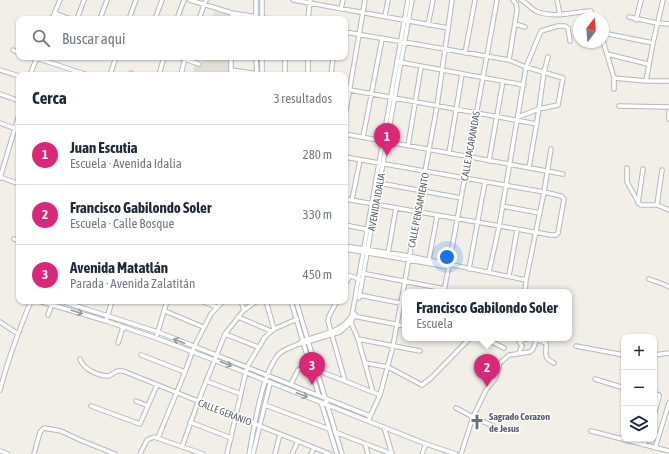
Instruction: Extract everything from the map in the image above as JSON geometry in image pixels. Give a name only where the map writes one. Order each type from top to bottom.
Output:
[{"type":"street","points":[[54,16],[60,0]]},
{"type":"street","points":[[79,16],[84,0]]},
{"type":"street","points":[[101,16],[108,0]]},
{"type":"street","points":[[130,16],[136,0]]},
{"type":"street","points":[[156,16],[162,0]]},
{"type":"street","points":[[178,16],[184,0]]},
{"type":"street","points":[[190,0],[246,16]]},
{"type":"street","points":[[200,16],[206,0]]},
{"type":"street","points":[[256,0],[256,16]]},
{"type":"street","points":[[262,0],[262,16]]},
{"type":"street","points":[[292,0],[310,1],[341,9],[448,28]]},
{"type":"street","points":[[341,9],[343,0]]},
{"type":"street","points":[[348,99],[365,0]]},
{"type":"street","points":[[385,16],[388,0]]},
{"type":"street","name":"AVENIDA IDALIA","points":[[407,21],[408,0]]},
{"type":"street","name":"AVENIDA IDALIA","points":[[258,425],[265,381],[278,355],[289,347],[345,328],[353,316],[359,295],[381,163],[412,0]]},
{"type":"street","points":[[428,25],[433,0]]},
{"type":"street","name":"CALLE PENSAMIENTO","points":[[404,289],[417,212],[430,150],[452,0]]},
{"type":"street","points":[[465,53],[475,0]]},
{"type":"street","name":"CALLE JACARANDAS","points":[[444,289],[497,0]]},
{"type":"street","points":[[509,60],[517,10],[516,4],[513,0]]},
{"type":"street","points":[[521,0],[538,12],[549,15],[573,13]]},
{"type":"street","points":[[557,0],[560,15]]},
{"type":"street","points":[[636,20],[641,0]]},
{"type":"street","points":[[646,81],[648,64],[664,0]]},
{"type":"street","points":[[308,16],[310,1]]},
{"type":"street","points":[[577,12],[591,12]]},
{"type":"street","points":[[55,13],[62,16]]},
{"type":"street","points":[[629,18],[657,24],[669,24]]},
{"type":"street","points":[[515,24],[525,27]]},
{"type":"street","points":[[489,272],[499,227],[526,68],[541,31],[558,26],[565,26],[568,28],[570,41]]},
{"type":"street","points":[[348,33],[509,60],[526,68],[563,78],[558,105],[539,109],[518,119]]},
{"type":"street","points":[[609,34],[653,42]]},
{"type":"street","points":[[363,137],[382,39]]},
{"type":"street","points":[[605,48],[614,78],[614,89]]},
{"type":"street","points":[[12,50],[16,51]]},
{"type":"street","points":[[606,54],[648,64]]},
{"type":"street","points":[[529,168],[544,72],[548,58]]},
{"type":"street","points":[[31,72],[34,60]]},
{"type":"street","points":[[44,60],[79,72]]},
{"type":"street","points":[[111,72],[115,60]]},
{"type":"street","points":[[160,72],[163,60]]},
{"type":"street","points":[[181,72],[184,60]]},
{"type":"street","points":[[190,60],[199,64]]},
{"type":"street","points":[[231,60],[231,70],[244,72]]},
{"type":"street","points":[[256,60],[257,72]]},
{"type":"street","points":[[262,60],[263,72]]},
{"type":"street","points":[[285,60],[285,72]]},
{"type":"street","points":[[308,60],[308,72]]},
{"type":"street","points":[[332,72],[334,60]]},
{"type":"street","points":[[400,63],[524,85]]},
{"type":"street","points":[[408,146],[421,67]]},
{"type":"street","points":[[0,70],[16,75]]},
{"type":"street","points":[[449,153],[462,74]]},
{"type":"street","points":[[614,78],[646,81],[669,81]]},
{"type":"street","points":[[489,160],[503,81]]},
{"type":"street","points":[[350,90],[456,110],[518,119],[537,124]]},
{"type":"street","points":[[0,94],[16,100]]},
{"type":"street","points":[[619,106],[669,107]]},
{"type":"street","points":[[669,111],[669,119]]},
{"type":"street","points":[[0,123],[16,130]]},
{"type":"street","points":[[16,133],[0,177],[16,183]]},
{"type":"street","points":[[348,134],[563,174]]},
{"type":"street","points":[[525,289],[551,149]]},
{"type":"street","points":[[348,158],[559,195],[563,197],[564,201],[558,233],[556,235],[499,227],[348,199]]},
{"type":"street","points":[[352,200],[360,160]]},
{"type":"street","points":[[0,162],[4,163]]},
{"type":"street","name":"AVENIDA IDALIA","points":[[374,204],[379,183],[381,163]]},
{"type":"street","points":[[627,168],[627,182],[638,202],[641,205],[657,205],[669,210]]},
{"type":"street","points":[[638,202],[643,169]]},
{"type":"street","points":[[657,205],[662,170]]},
{"type":"street","points":[[469,269],[485,182]]},
{"type":"street","points":[[379,183],[461,198]]},
{"type":"street","points":[[502,206],[540,213]]},
{"type":"street","points":[[388,253],[396,208]]},
{"type":"street","points":[[429,260],[437,216]]},
{"type":"street","points":[[348,226],[369,230]]},
{"type":"street","points":[[509,276],[517,230]]},
{"type":"street","points":[[348,248],[489,272],[526,280]]},
{"type":"street","points":[[366,251],[429,260],[449,266]]},
{"type":"street","points":[[362,273],[436,289]]},
{"type":"street","name":"AVENIDA IDALIA","points":[[353,316],[359,279],[362,273]]},
{"type":"street","points":[[348,280],[350,276],[359,279]]},
{"type":"street","points":[[649,280],[663,283],[669,287]]},
{"type":"street","points":[[359,295],[402,304]]},
{"type":"street","points":[[0,390],[6,368],[30,304]]},
{"type":"street","points":[[48,315],[53,304]]},
{"type":"street","points":[[56,304],[192,351],[426,444],[456,454]]},
{"type":"street","points":[[70,304],[158,332],[370,416]]},
{"type":"street","points":[[106,321],[111,304]]},
{"type":"street","points":[[156,338],[166,304]]},
{"type":"street","points":[[208,304],[217,307]]},
{"type":"street","points":[[156,437],[177,393],[192,351],[203,327],[211,314],[220,304]]},
{"type":"street","points":[[242,304],[244,310]]},
{"type":"street","points":[[182,447],[190,422],[225,334],[244,310],[253,304]]},
{"type":"street","points":[[267,304],[273,330]]},
{"type":"street","points":[[292,304],[305,342],[317,370],[342,454]]},
{"type":"street","points":[[297,304],[311,368],[337,454]]},
{"type":"street","points":[[335,304],[328,318],[331,334],[345,381]]},
{"type":"street","name":"CALLE PENSAMIENTO","points":[[368,421],[380,395],[402,308]]},
{"type":"street","points":[[165,311],[203,327]]},
{"type":"street","points":[[353,316],[402,326]]},
{"type":"street","points":[[238,317],[273,330]]},
{"type":"street","points":[[227,454],[247,367],[265,337],[273,330],[297,319]]},
{"type":"street","points":[[350,321],[358,339],[373,392]]},
{"type":"street","points":[[0,322],[18,334]]},
{"type":"street","points":[[118,343],[123,327]]},
{"type":"street","points":[[225,334],[258,347]]},
{"type":"street","points":[[358,339],[420,351]]},
{"type":"street","points":[[364,363],[388,367],[420,384],[424,384],[467,341]]},
{"type":"street","points":[[490,341],[504,348]]},
{"type":"street","points":[[519,353],[522,348],[520,341]]},
{"type":"street","points":[[461,454],[473,418],[486,390],[495,379],[500,363],[509,355],[532,351],[536,341],[545,342],[547,345],[546,356],[549,361],[554,363]]},
{"type":"street","points":[[576,346],[621,354]]},
{"type":"street","points":[[657,355],[669,353]]},
{"type":"street","points":[[141,355],[185,372]]},
{"type":"street","name":"CALLE GERANIO","points":[[80,359],[85,367],[96,373],[109,376],[120,370],[330,454]]},
{"type":"street","points":[[291,384],[298,370],[304,367],[311,368]]},
{"type":"street","points":[[317,370],[380,395]]},
{"type":"street","points":[[595,379],[621,387]]},
{"type":"street","points":[[206,381],[241,394]]},
{"type":"street","points":[[250,454],[270,383]]},
{"type":"street","points":[[91,406],[140,424],[157,385]]},
{"type":"street","points":[[657,394],[659,395],[657,403]]},
{"type":"street","points":[[136,401],[148,406]]},
{"type":"street","points":[[655,448],[669,403]]},
{"type":"street","points":[[265,405],[392,454]]},
{"type":"street","points":[[456,408],[473,418],[493,426]]},
{"type":"street","points":[[190,422],[231,438]]},
{"type":"street","points":[[253,454],[258,425]]},
{"type":"street","points":[[384,427],[392,454]]},
{"type":"street","points":[[34,454],[40,432],[44,428],[61,431],[115,454]]},
{"type":"street","points":[[591,431],[669,451]]},
{"type":"street","points":[[275,454],[280,434]]},
{"type":"street","points":[[140,454],[146,440],[148,438],[156,437],[203,454]]},
{"type":"street","points":[[292,454],[298,441]]},
{"type":"street","points":[[365,444],[368,454]]},
{"type":"street","points":[[422,454],[426,444]]},
{"type":"street","points":[[312,454],[314,448]]},
{"type":"street","points":[[0,451],[8,454]]},
{"type":"shaded area","points":[[214,12],[230,14],[230,16],[213,16]]},
{"type":"shaded area","points":[[202,60],[230,60],[230,72],[193,72],[194,64],[201,66]]},
{"type":"place","name":"Juan Escutia","points":[[387,156]]},
{"type":"place","name":"Avenida Matatlán","points":[[312,385]]},
{"type":"place","name":"Francisco Gabilondo Soler","points":[[487,387]]},
{"type":"place","name":"Sagrado Corazon de Jesus","points":[[477,422]]}]
